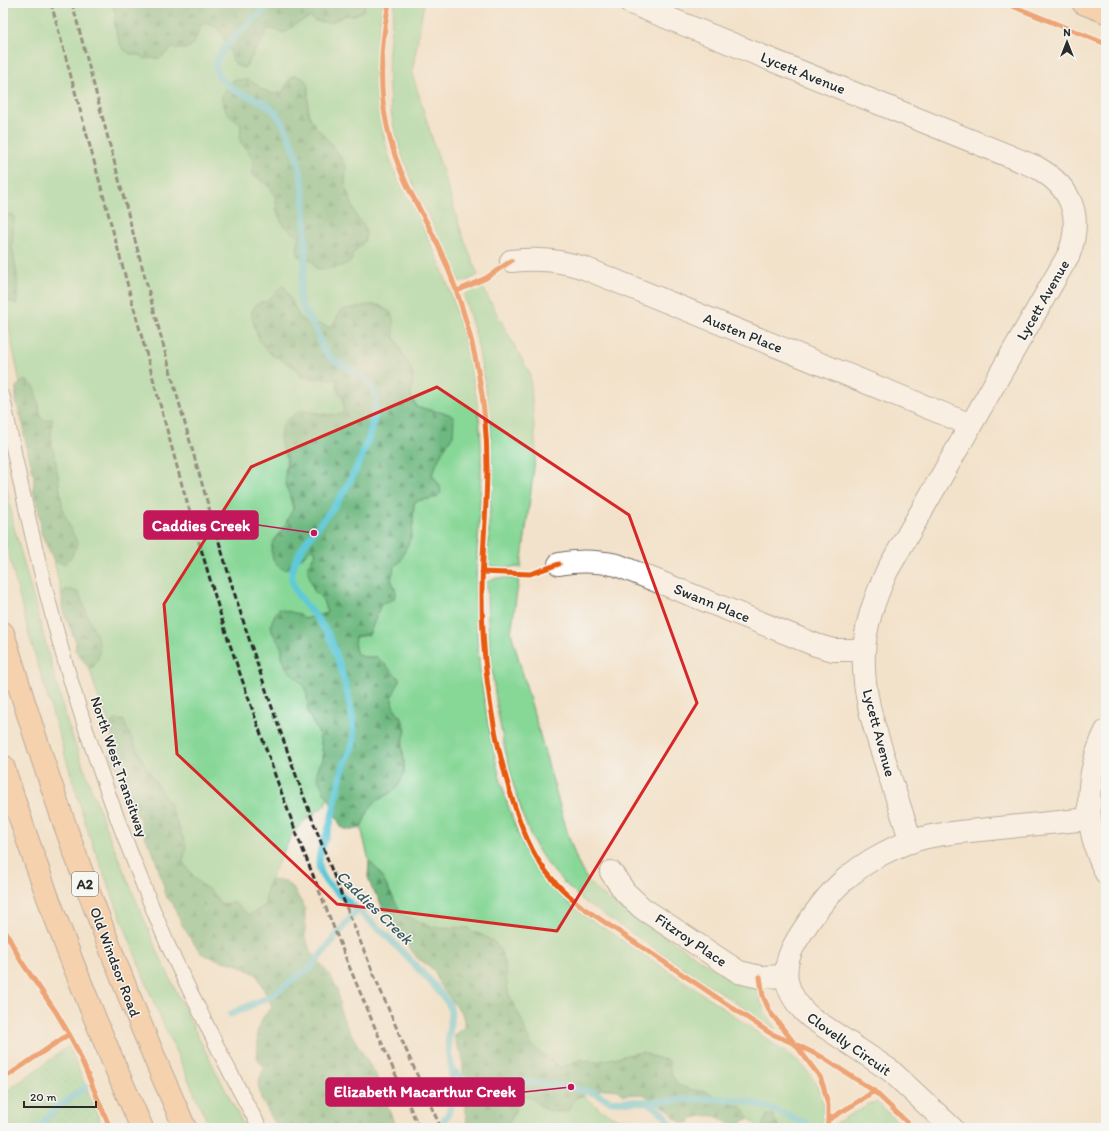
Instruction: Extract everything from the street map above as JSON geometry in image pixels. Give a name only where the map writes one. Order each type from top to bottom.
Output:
[{"type":"main road","points":[[1083,3],[1106,12]]},
{"type":"main road","name":"Old Windsor Road","points":[[3,633],[30,723],[73,852],[132,1007],[185,1128]]},
{"type":"main road","points":[[3,766],[55,916],[109,1053],[142,1128]]},
{"type":"street","name":"Lycett Avenue","points":[[631,3],[1036,167],[1047,173],[1058,182],[1072,205],[1075,217],[1075,230],[1069,254],[887,571],[871,611],[866,632],[864,650],[864,678],[868,703],[874,727],[911,842]]},
{"type":"street","name":"Austen Place","points":[[511,261],[542,259],[558,261],[584,268],[971,425]]},
{"type":"street","name":"Swann Place","points":[[560,564],[586,561],[601,562],[616,566],[816,645],[834,650],[864,650]]},
{"type":"street","points":[[1106,731],[1099,745],[1092,769],[1088,792],[1089,819],[1093,840],[1106,873]]},
{"type":"street","name":"Clovelly Circuit","points":[[952,1128],[890,1072],[810,1017],[800,1008],[793,998],[786,976],[787,961],[791,949],[826,898],[841,882],[860,867],[881,854],[903,844],[926,837],[950,833],[1089,819]]},
{"type":"street","name":"Fitzroy Place","points":[[611,872],[625,892],[642,908],[739,972],[760,977],[786,976]]},
{"type":"lane","name":"North West Transitway","points":[[3,397],[29,526],[52,616],[84,723],[103,779],[130,852],[168,944],[212,1038],[260,1128]]},
{"type":"highlighted area","points":[[437,387],[629,515],[697,703],[557,931],[337,904],[177,754],[164,604],[251,467]]},
{"type":"green space","points":[[3,3],[111,3],[116,13],[114,25],[131,54],[160,58],[172,48],[182,49],[188,47],[193,43],[203,23],[209,24],[221,32],[231,51],[234,62],[238,66],[244,68],[268,29],[284,33],[290,30],[295,24],[310,17],[316,21],[329,23],[348,15],[355,15],[364,10],[365,3],[383,3],[378,43],[377,82],[378,101],[385,140],[393,169],[424,229],[454,302],[465,340],[475,390],[480,424],[481,447],[476,580],[476,626],[480,672],[496,762],[507,804],[517,831],[537,869],[563,898],[581,913],[713,1001],[803,1066],[815,1082],[822,1099],[824,1109],[821,1128],[779,1128],[779,1126],[767,1115],[762,1128],[759,1128],[740,1106],[734,1105],[704,1091],[691,1090],[678,1085],[669,1068],[669,1061],[643,1052],[596,1062],[581,1060],[561,1068],[532,1046],[529,1041],[520,1016],[508,992],[502,954],[493,941],[473,932],[469,928],[430,927],[419,921],[404,916],[378,870],[369,861],[361,827],[370,807],[375,802],[392,792],[404,772],[402,745],[406,729],[401,717],[393,706],[392,699],[377,657],[364,657],[358,655],[354,642],[355,637],[369,635],[381,604],[394,599],[396,592],[391,579],[395,566],[400,561],[411,537],[414,503],[420,500],[436,498],[440,486],[432,474],[441,454],[449,414],[417,408],[411,395],[413,375],[398,343],[394,338],[393,318],[379,305],[341,310],[335,322],[330,327],[304,321],[299,316],[284,286],[281,287],[266,302],[261,302],[252,311],[260,341],[267,351],[273,356],[285,360],[309,378],[322,377],[337,379],[339,393],[343,398],[344,408],[342,414],[328,415],[301,410],[281,430],[281,444],[287,459],[285,472],[286,487],[293,509],[284,528],[275,538],[285,570],[312,548],[316,553],[308,565],[314,591],[323,600],[327,613],[305,619],[275,637],[282,649],[282,656],[287,669],[303,685],[307,693],[308,714],[319,733],[323,760],[319,766],[324,792],[328,797],[325,805],[303,822],[292,834],[270,880],[266,893],[265,906],[249,915],[235,903],[221,904],[214,894],[196,880],[183,862],[186,845],[168,802],[114,720],[110,725],[96,691],[90,670],[94,666],[86,611],[79,593],[65,590],[62,596],[54,561],[64,564],[71,558],[78,545],[63,511],[55,456],[51,443],[52,419],[44,421],[40,416],[39,406],[26,380],[20,383],[11,339],[6,300],[17,303],[17,275],[12,246],[14,215],[3,216]],"holes":[[[295,75],[304,79],[308,85],[308,113],[315,126],[335,148],[346,167],[345,185],[357,218],[363,223],[366,233],[365,240],[352,255],[313,261],[299,256],[297,249],[299,238],[283,225],[277,211],[276,198],[273,192],[269,186],[253,175],[253,164],[250,153],[240,142],[241,123],[256,84],[261,89],[273,94],[283,92],[290,79]]]},
{"type":"green space","points":[[111,3],[228,3],[234,5],[235,3],[365,3],[364,10],[354,15],[348,15],[329,23],[316,21],[310,17],[295,24],[290,30],[284,33],[268,29],[244,68],[236,65],[232,59],[231,53],[221,32],[214,25],[203,23],[194,43],[187,48],[172,48],[160,58],[145,59],[140,55],[131,54],[124,50],[120,44],[114,25],[116,13]]},
{"type":"green space","points":[[395,3],[424,3],[412,73],[461,231],[478,275],[469,280],[459,281],[409,175],[396,136],[390,103],[388,70],[390,37]]},
{"type":"green space","points":[[295,75],[304,79],[308,84],[308,113],[315,126],[335,148],[346,167],[345,185],[357,218],[363,223],[366,233],[365,240],[352,255],[352,261],[335,268],[316,268],[313,261],[299,256],[297,249],[299,238],[281,221],[275,196],[271,188],[253,175],[253,164],[250,153],[240,142],[241,123],[232,118],[223,105],[221,95],[233,80],[248,80],[256,84],[261,89],[273,94],[283,92],[290,79]]},
{"type":"green space","points":[[4,215],[14,215],[12,246],[17,275],[17,304],[6,300],[3,295]]},
{"type":"green space","points":[[284,286],[299,316],[304,321],[330,327],[335,322],[341,310],[370,305],[379,305],[390,312],[393,318],[394,338],[398,343],[413,375],[411,395],[416,407],[449,414],[454,418],[453,435],[441,454],[432,474],[440,486],[441,492],[436,498],[420,500],[414,503],[411,537],[400,562],[395,566],[391,579],[396,592],[394,599],[381,604],[369,635],[355,637],[354,642],[358,655],[364,657],[377,657],[400,680],[393,695],[392,704],[404,724],[405,734],[402,746],[404,773],[402,780],[392,792],[379,799],[372,805],[361,827],[353,830],[341,827],[328,797],[318,779],[317,773],[323,760],[323,754],[319,733],[308,714],[307,693],[303,685],[287,669],[282,656],[282,649],[272,631],[271,624],[279,609],[299,614],[305,619],[327,613],[323,600],[314,591],[308,572],[308,565],[316,553],[312,548],[286,570],[276,565],[271,551],[274,540],[285,525],[293,509],[293,503],[286,485],[287,458],[281,444],[280,437],[282,427],[288,420],[301,410],[337,415],[342,414],[344,408],[343,398],[339,393],[337,379],[302,377],[297,369],[273,356],[259,340],[252,317],[252,311],[255,306],[261,302],[266,302],[281,287]]},
{"type":"green space","points":[[482,286],[530,374],[536,452],[521,567],[494,567],[487,563],[492,470],[490,427],[485,384],[477,340],[464,296],[468,291]]},
{"type":"green space","points":[[26,380],[34,386],[40,416],[44,421],[52,418],[51,443],[55,456],[63,511],[78,545],[71,558],[64,564],[54,561],[41,533],[38,507],[33,492],[34,477],[24,435],[24,428],[16,401],[16,387]]},
{"type":"green space","points":[[3,466],[14,527],[67,722],[106,828],[155,946],[192,1025],[245,1128],[210,1128],[154,1003],[89,835],[29,635],[3,533]]},
{"type":"green space","points":[[492,579],[519,579],[511,632],[568,835],[585,876],[590,883],[605,897],[736,983],[744,987],[758,989],[762,1005],[769,1019],[776,1027],[775,1029],[585,902],[572,891],[550,867],[540,853],[522,813],[510,771],[496,701],[488,630],[487,582]]},
{"type":"green space","points":[[65,590],[72,590],[79,593],[98,639],[100,651],[90,670],[75,650],[76,642],[62,609],[62,596]]},
{"type":"green space","points":[[114,720],[123,720],[145,765],[168,802],[186,845],[183,862],[196,880],[214,894],[221,904],[235,903],[249,915],[265,906],[266,893],[270,880],[286,881],[295,891],[305,908],[305,937],[310,950],[331,977],[337,989],[341,1013],[346,1025],[376,1075],[396,1128],[278,1128],[261,1099],[258,1083],[264,1068],[257,1058],[257,1032],[263,1017],[272,1007],[257,975],[237,964],[222,961],[202,954],[181,923],[173,904],[164,893],[164,887],[153,852],[143,833],[140,819],[126,800],[123,776],[114,764],[111,756],[112,732],[110,725]]},
{"type":"green space","points":[[369,861],[378,870],[404,916],[419,921],[430,927],[469,928],[473,932],[493,941],[502,954],[508,992],[520,1016],[529,1041],[532,1046],[561,1068],[581,1060],[596,1062],[643,1052],[669,1061],[669,1068],[678,1085],[691,1090],[704,1091],[734,1105],[740,1106],[749,1118],[737,1124],[731,1124],[714,1116],[692,1118],[689,1123],[681,1122],[675,1118],[669,1110],[643,1094],[623,1095],[617,1090],[603,1089],[577,1097],[572,1102],[568,1111],[564,1112],[553,1112],[546,1110],[531,1098],[524,1096],[519,1101],[507,1128],[467,1128],[462,1055],[456,1045],[454,1035],[464,1027],[462,1014],[440,985],[435,972],[417,958],[391,920],[386,916],[378,897],[372,889],[368,877]]},
{"type":"green space","points":[[69,1046],[103,1128],[3,1128],[3,1094]]},
{"type":"green space","points":[[524,1096],[531,1097],[542,1107],[572,1102],[577,1097],[584,1096],[601,1110],[618,1119],[632,1120],[637,1128],[507,1128],[519,1101]]},
{"type":"green space","points":[[877,1102],[904,1128],[833,1128],[833,1125],[869,1104]]},
{"type":"green space","points":[[767,1115],[773,1115],[779,1128],[762,1128]]},
{"type":"waterway","name":"Caddies Creek","points":[[271,3],[229,43],[217,61],[216,70],[229,86],[240,93],[262,102],[272,109],[280,118],[285,128],[299,163],[303,194],[305,247],[304,268],[300,292],[301,304],[315,327],[322,346],[327,354],[335,361],[361,376],[369,383],[374,391],[376,402],[372,428],[355,472],[338,501],[310,536],[298,555],[292,574],[292,580],[297,592],[328,634],[334,648],[347,692],[354,726],[353,745],[345,762],[330,826],[320,853],[319,867],[327,883],[387,936],[432,983],[449,1004],[451,1013],[448,1043],[452,1070],[450,1108],[442,1128]]},
{"type":"waterway","points":[[231,1014],[271,996],[312,966],[357,910]]},
{"type":"waterway","points":[[452,1070],[474,1086],[483,1088],[502,1082],[517,1081],[571,1087],[595,1093],[610,1101],[649,1102],[665,1115],[669,1122],[669,1128]]},
{"type":"waterway","points":[[38,1128],[57,1107],[86,1087]]},
{"type":"waterway","points":[[649,1102],[727,1099],[767,1107],[808,1125]]},
{"type":"railway","points":[[51,3],[182,485],[226,633],[297,835],[349,966],[419,1128]]},
{"type":"railway","points":[[72,3],[192,448],[235,595],[257,663],[304,798],[356,931],[441,1128]]},
{"type":"cycle path","points":[[389,3],[382,49],[382,95],[389,133],[395,156],[404,178],[448,268],[470,336],[480,383],[485,418],[487,454],[482,594],[482,619],[486,669],[493,718],[503,768],[523,830],[532,849],[546,872],[560,888],[582,907],[770,1033],[795,1044],[820,1077],[828,1105],[827,1128]]},
{"type":"cycle path","points":[[1005,3],[1106,44]]},
{"type":"cycle path","points":[[457,291],[486,278],[511,261]]},
{"type":"cycle path","points":[[482,572],[530,574],[559,564]]},
{"type":"cycle path","points":[[3,927],[21,961],[56,1012],[77,1049],[110,1128]]},
{"type":"cycle path","points":[[760,977],[763,996],[770,1012],[795,1044],[822,1057],[874,1091],[913,1128]]},
{"type":"cycle path","points":[[3,1079],[69,1034]]},
{"type":"cycle path","points":[[828,1120],[874,1091]]},
{"type":"place","name":"Caddies Creek","points":[[314,533]]},
{"type":"place","name":"Elizabeth Macarthur Creek","points":[[571,1087]]}]
